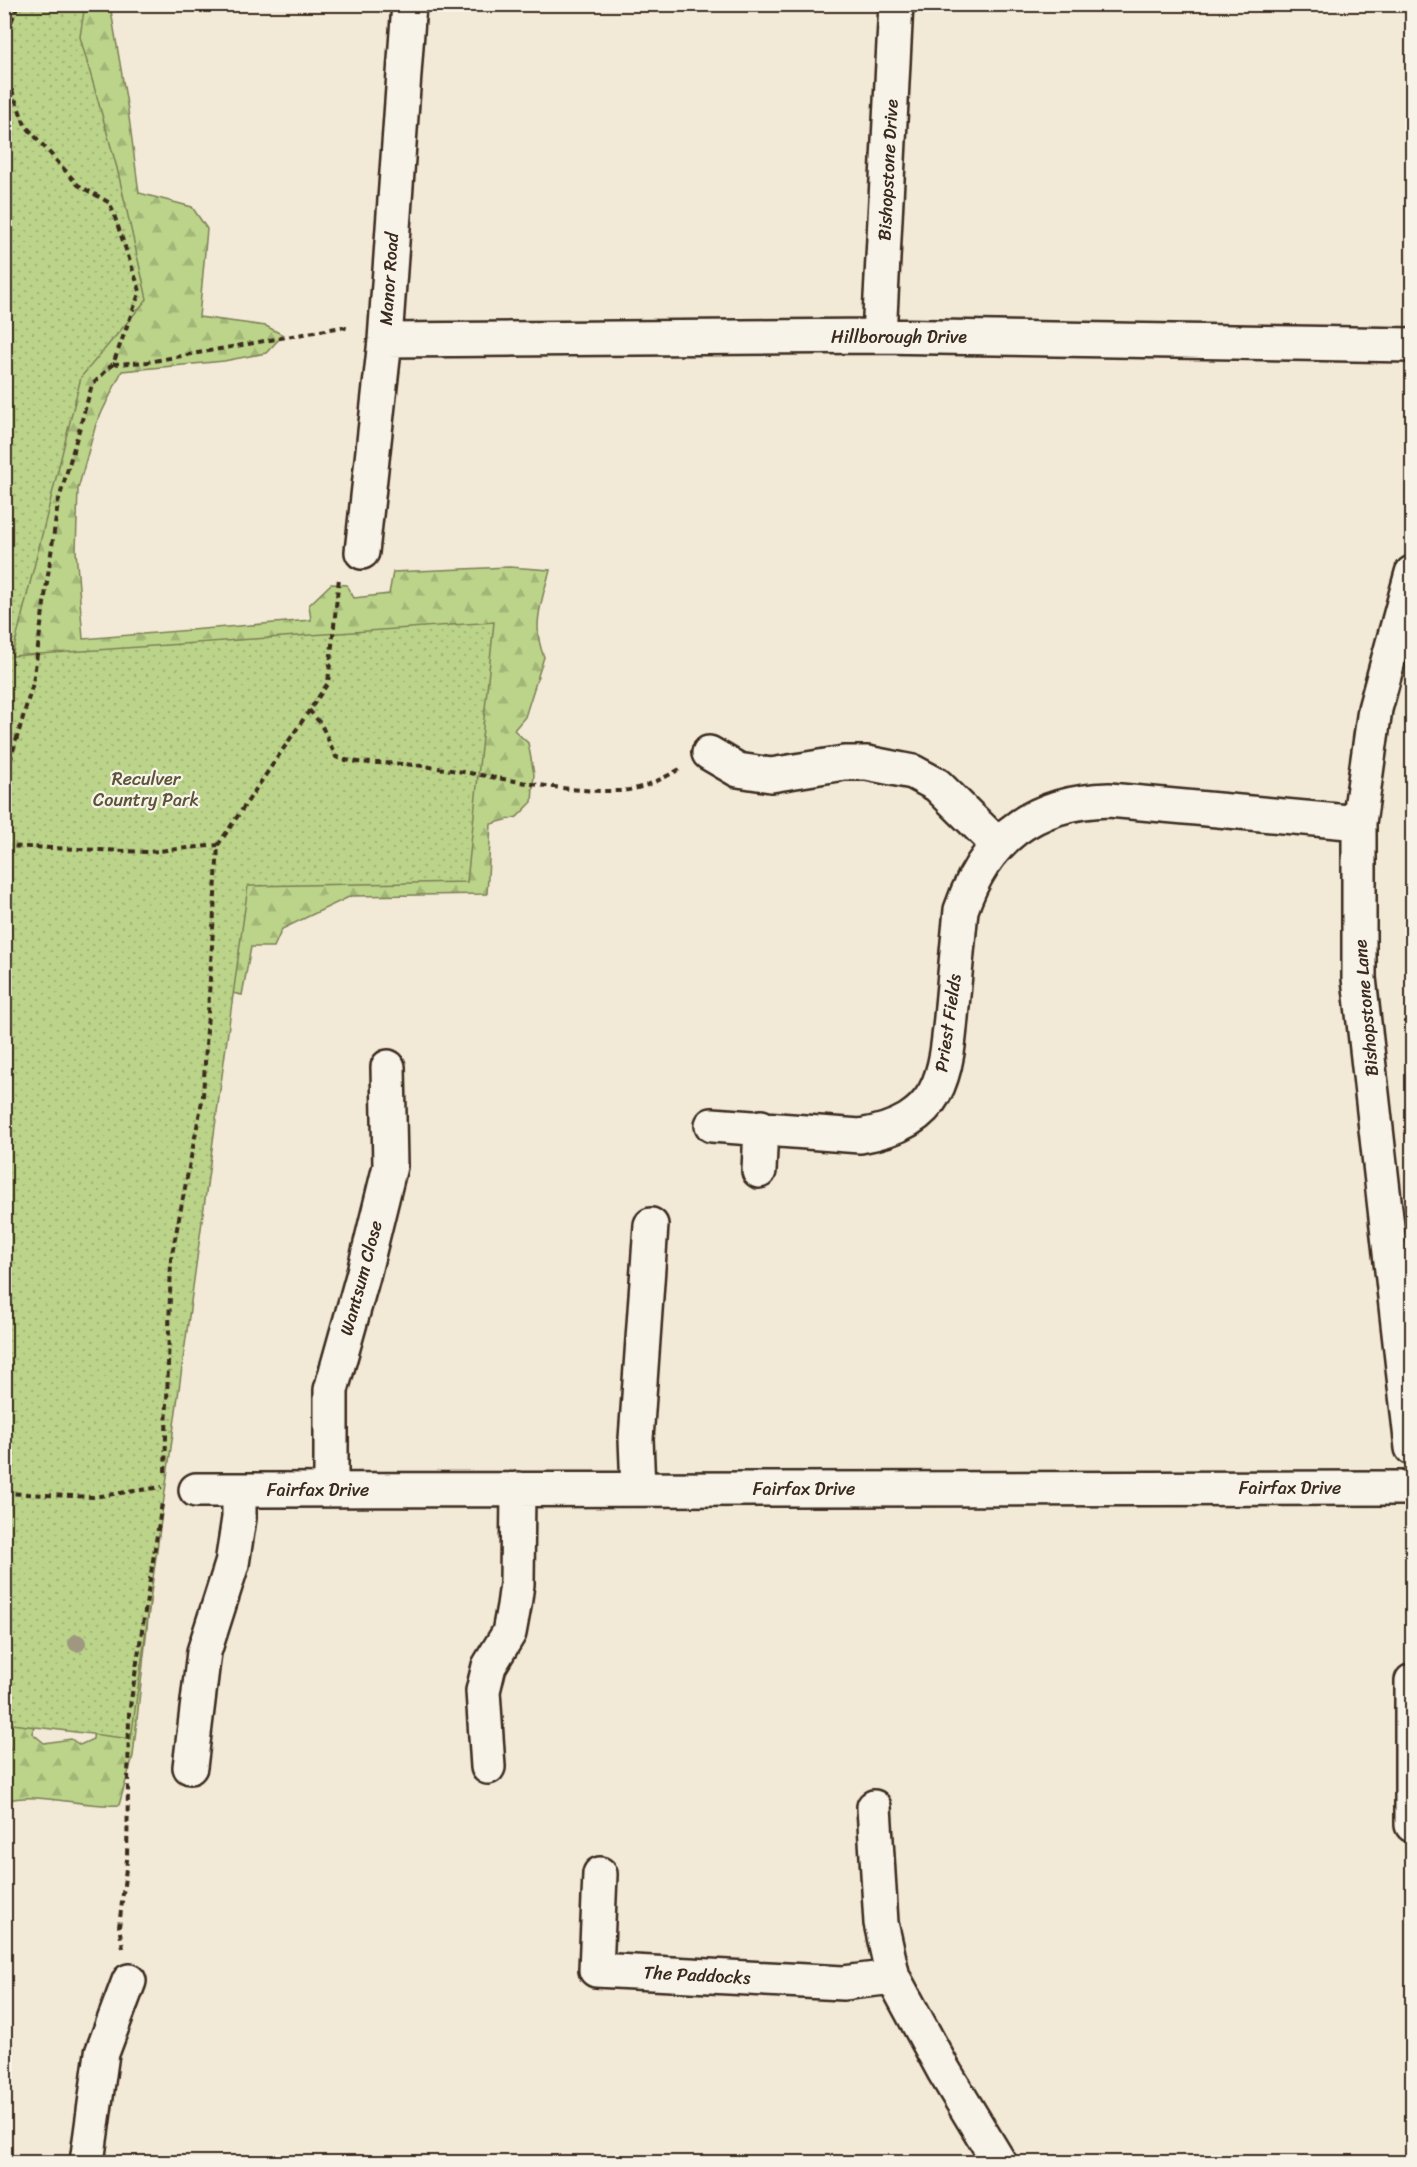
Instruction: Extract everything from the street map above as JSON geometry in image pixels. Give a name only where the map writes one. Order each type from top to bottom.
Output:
[{"type":"street","name":"Manor Road","points":[[362,552],[385,340],[409,4]]},
{"type":"street","name":"Bishopstone Drive","points":[[879,336],[896,4]]},
{"type":"street","name":"Hillborough Drive","points":[[385,340],[879,336],[1413,345]]},
{"type":"street","name":"Bishopstone Lane","points":[[1413,573],[1375,709],[1359,823],[1359,978],[1413,1448]]},
{"type":"street","points":[[709,753],[738,770],[771,775],[844,764],[867,763],[913,772],[937,784],[998,844]]},
{"type":"street","name":"Priest Fields","points":[[712,1125],[860,1136],[882,1132],[902,1124],[920,1111],[933,1096],[947,1062],[961,910],[980,867],[998,844],[1032,818],[1057,807],[1082,801],[1121,801],[1359,823]]},
{"type":"street","name":"Wantsum Close","points":[[331,1490],[331,1390],[363,1276],[390,1166],[388,1067]]},
{"type":"street","points":[[759,1171],[761,1127]]},
{"type":"street","points":[[638,1489],[636,1439],[651,1225]]},
{"type":"street","name":"Fairfax Drive","points":[[180,1488],[239,1490],[1413,1488]]},
{"type":"street","points":[[190,1767],[204,1652],[232,1564],[239,1518],[239,1490]]},
{"type":"street","points":[[488,1767],[483,1691],[489,1666],[509,1633],[514,1606],[517,1584],[518,1490]]},
{"type":"street","points":[[1413,1681],[1413,1825]]},
{"type":"street","points":[[874,1807],[881,1923],[893,1977],[944,2071],[999,2163]]},
{"type":"street","name":"The Paddocks","points":[[600,1874],[596,1970],[843,1983],[893,1977]]},
{"type":"street","points":[[87,2163],[102,2053],[129,1981]]},
{"type":"path","points":[[4,40],[18,4]]},
{"type":"path","points":[[4,70],[25,125],[78,185],[110,203],[140,291],[113,364],[92,385],[58,503],[33,684],[4,782]]},
{"type":"path","points":[[113,364],[148,362],[342,327],[385,340]]},
{"type":"path","points":[[129,1981],[118,1927],[127,1860],[129,1713],[180,1488],[171,1259],[203,1096],[218,845],[328,683],[340,570],[362,552]]},
{"type":"path","points":[[309,710],[321,724],[336,757],[345,760],[404,764],[586,790],[623,791],[657,781],[709,753]]},
{"type":"path","points":[[4,846],[148,852],[218,845]]},
{"type":"path","points":[[4,1493],[93,1497],[180,1488]]},
{"type":"green space","name":"Reculver Country Park","points":[[85,4],[80,37],[117,168],[147,299],[81,377],[12,656],[494,622],[467,882],[248,886],[131,1739],[4,1723],[4,5]]},
{"type":"green space","points":[[5,5],[110,5],[139,193],[192,207],[207,229],[199,317],[266,326],[283,335],[266,353],[224,361],[122,371],[96,424],[78,489],[76,550],[83,639],[311,620],[309,605],[331,584],[347,585],[354,598],[389,594],[393,572],[509,567],[550,570],[538,624],[540,646],[544,657],[525,717],[514,730],[528,743],[534,774],[532,802],[517,817],[491,824],[487,894],[351,896],[282,929],[274,947],[251,947],[242,995],[227,992],[15,1054]]},
{"type":"green space","points":[[5,1104],[44,1696],[32,1733],[44,1743],[71,1739],[80,1745],[93,1739],[94,1724],[150,1600],[133,1756],[119,1805],[33,1798],[5,1801]]}]
